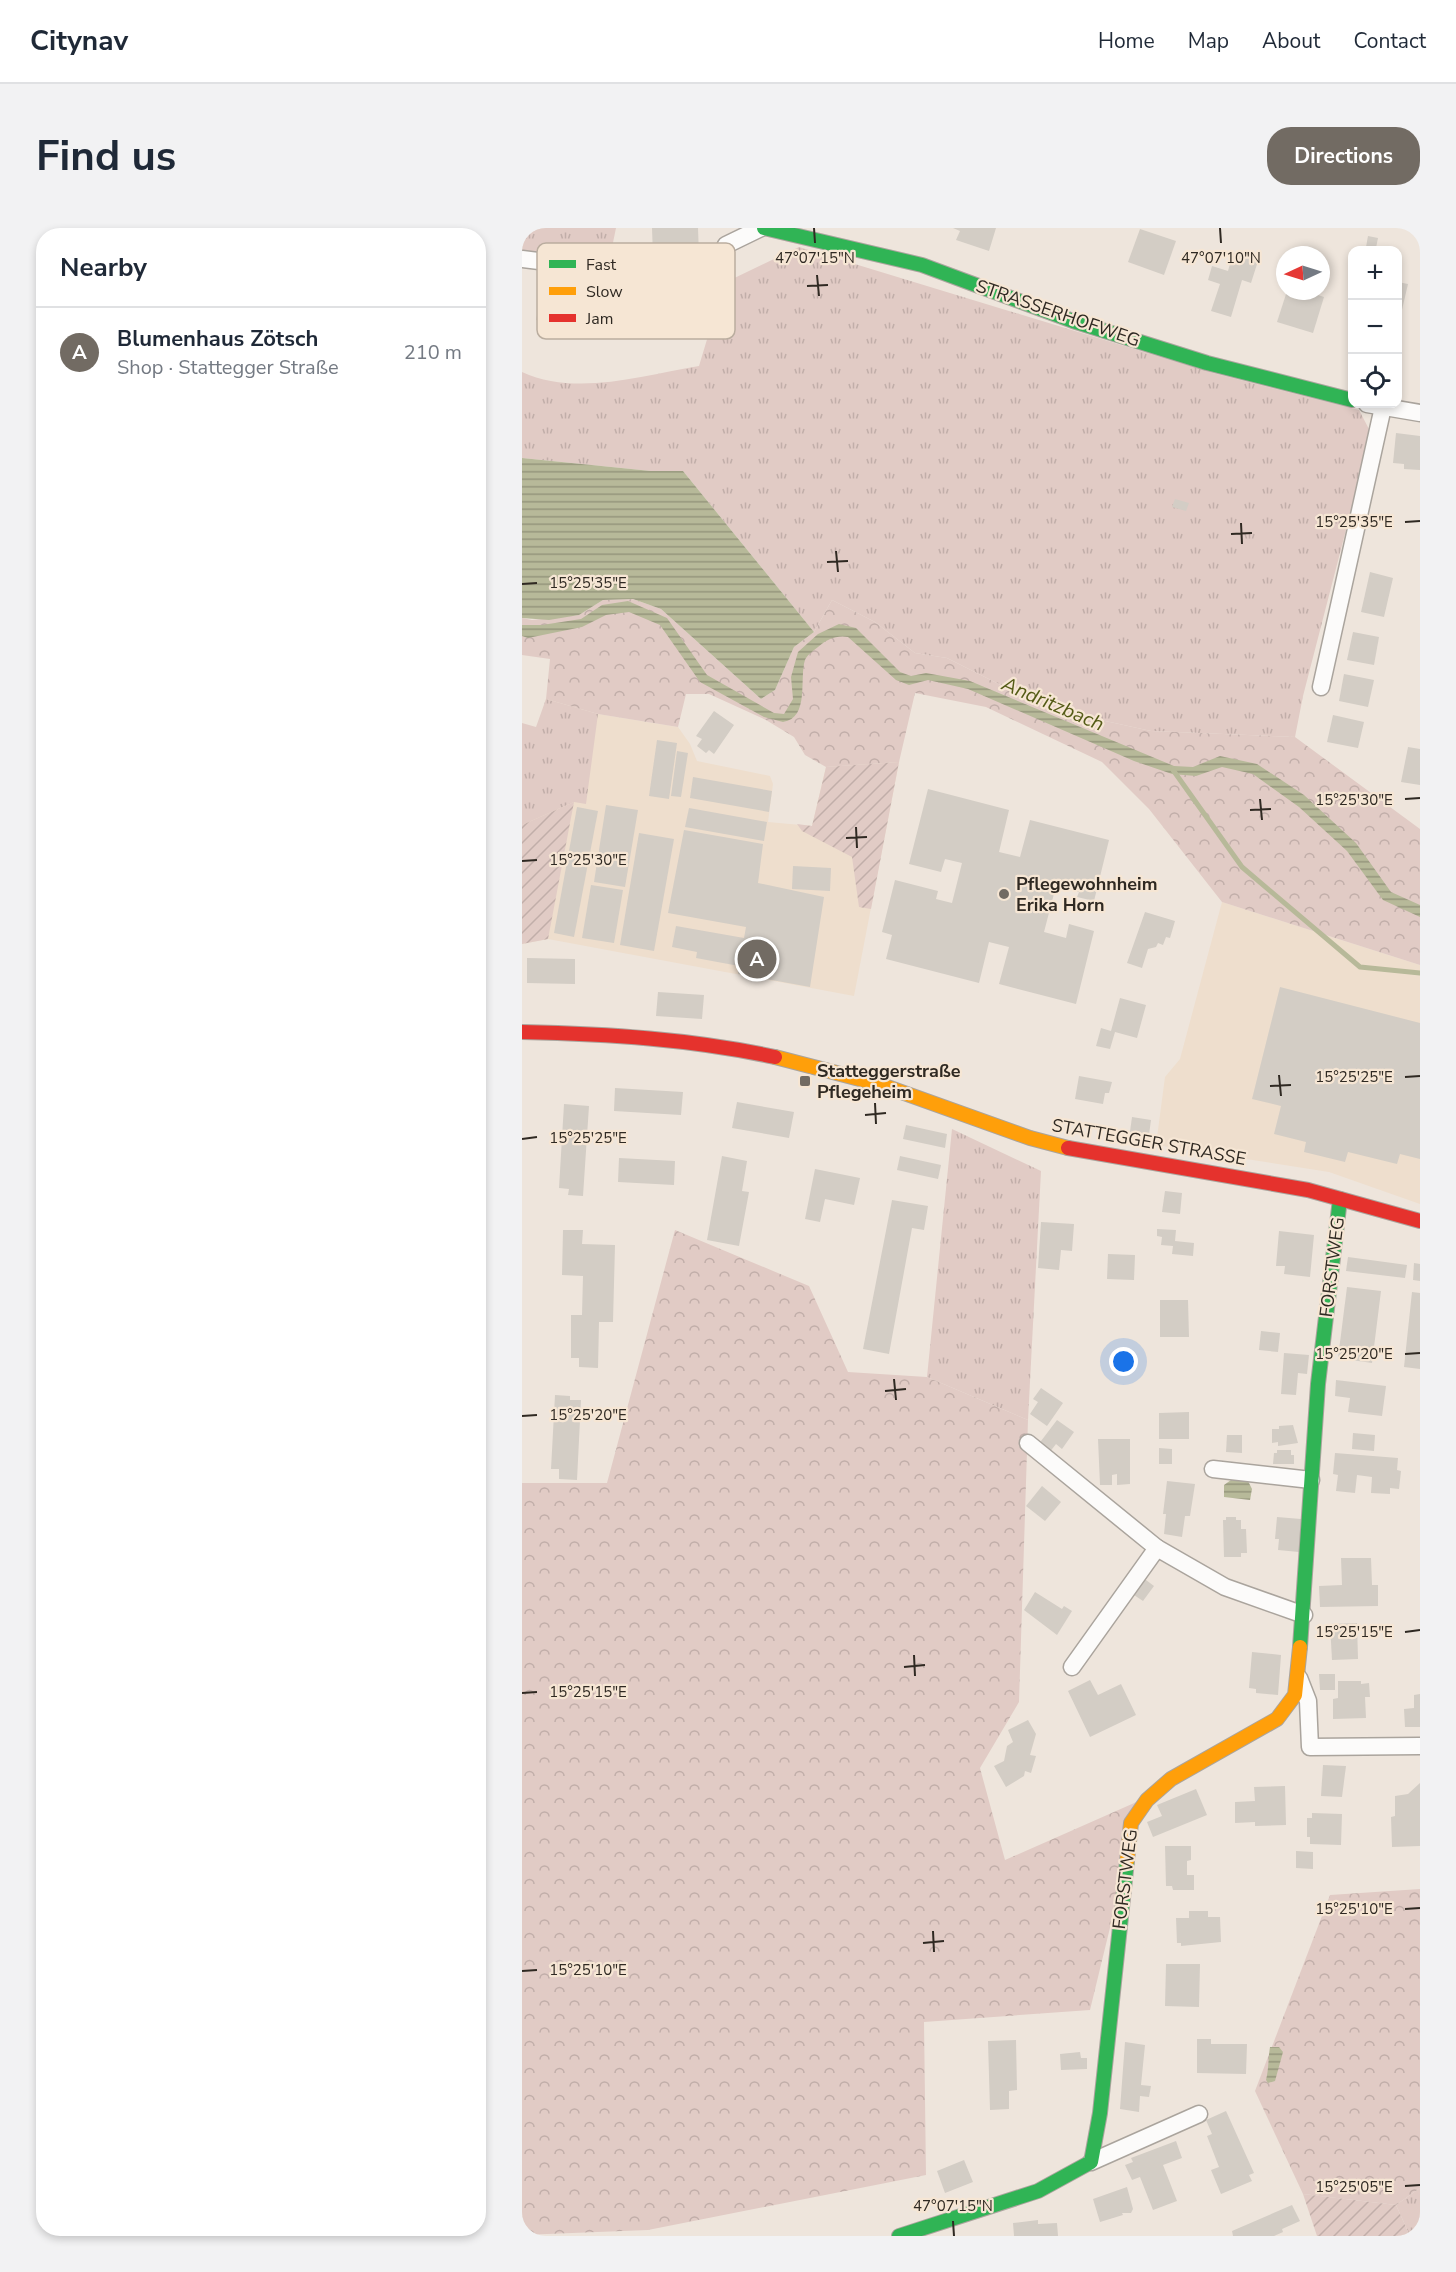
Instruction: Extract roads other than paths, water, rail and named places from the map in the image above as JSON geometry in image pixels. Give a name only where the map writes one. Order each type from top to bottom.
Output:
[{"type":"street","name":"STRASSERHOFWEG","points":[[728,243],[763,228],[837,243],[922,265],[1073,321],[1207,363],[1348,399]]},
{"type":"street","name":"STRASSERHOFWEG","points":[[522,259],[537,261]]},
{"type":"street","points":[[1322,687],[1374,408]]},
{"type":"street","points":[[1392,408],[1420,413]]},
{"type":"street","name":"STATTEGGER STRASSE","points":[[522,1032],[616,1034],[704,1043],[737,1049],[819,1067],[879,1084],[1030,1138],[1073,1149],[1211,1172],[1340,1199],[1420,1221]]},
{"type":"street","name":"FORSTWEG","points":[[1090,2162],[1100,2113],[1131,1823],[1147,1800],[1171,1779],[1277,1719],[1295,1695],[1299,1678],[1304,1616],[1318,1384],[1340,1199]]},
{"type":"street","points":[[1028,1443],[1157,1548],[1225,1587],[1304,1616]]},
{"type":"street","points":[[1213,1468],[1311,1480]]},
{"type":"street","points":[[1072,1667],[1157,1548]]},
{"type":"street","name":"FORSTWEG","points":[[1299,1678],[1308,1701],[1310,1747],[1420,1746]]},
{"type":"street","points":[[899,2236],[1038,2192],[1090,2162],[1199,2114]]},
{"type":"waterway","points":[[1173,770],[1242,867],[1360,967],[1420,973]]},
{"type":"place","name":"Pflegewohnheim Erika Horn","points":[[1004,894]]},
{"type":"place","name":"Blumenhaus Zötsch","points":[[757,959]]},
{"type":"place","name":"Statteggerstraße Pflegeheim","points":[[805,1081]]},
{"type":"water label","name":"Andritzbach","points":[[1053,704]]}]
